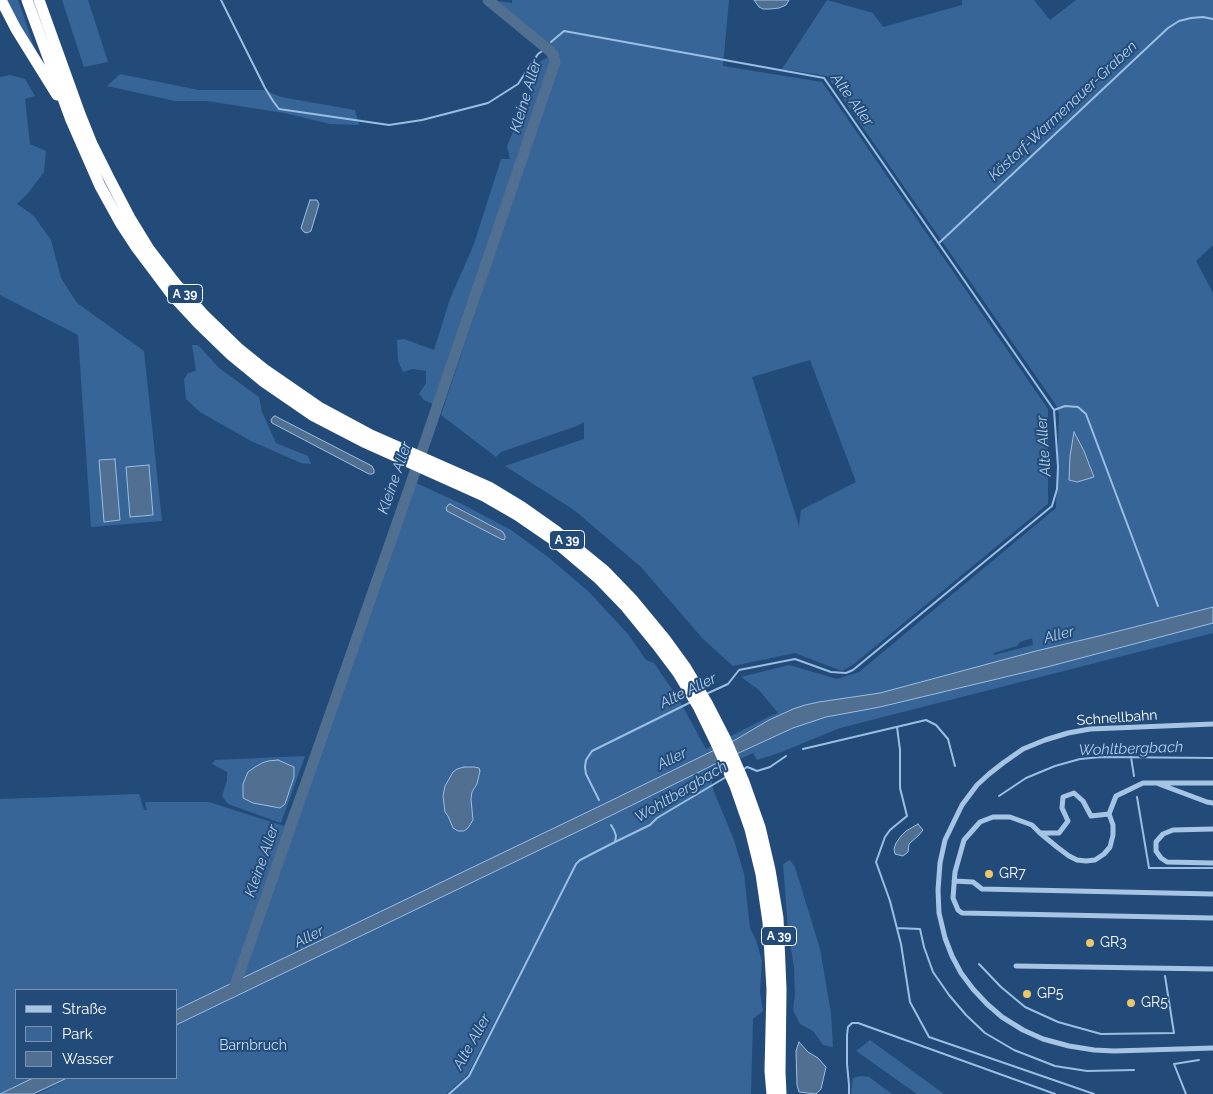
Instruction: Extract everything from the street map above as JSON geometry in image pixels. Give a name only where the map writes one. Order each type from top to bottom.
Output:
[{"type":"highway","points":[[1,0],[16,29],[72,120]]},
{"type":"highway","name":"A 39","points":[[28,0],[72,120],[100,186],[121,224],[156,276],[198,324],[231,355],[264,382],[312,415],[342,432],[387,447],[446,473],[518,515],[598,578],[661,642],[740,784],[760,827],[778,918],[781,989],[781,1094]]},
{"type":"highway","name":"A 39","points":[[39,0],[92,144],[130,218],[149,249],[204,315],[238,348],[264,369],[319,407],[387,447]]},
{"type":"highway","name":"A 39","points":[[740,784],[761,874],[768,922],[772,988],[770,1071],[772,1094]]},
{"type":"street","name":"Schnellbahn","points":[[1213,724],[1090,729],[1068,733],[1024,749],[988,774],[962,805],[946,840],[940,863],[938,890],[939,913],[945,938],[961,973],[987,1004],[1002,1017],[1023,1030],[1043,1039],[1094,1050],[1213,1048]]},
{"type":"street","points":[[1213,783],[1142,783],[1116,796],[1109,814],[1113,826],[1110,847],[1104,854],[1094,860],[1077,860],[1057,847],[1032,825],[1010,817],[993,817],[980,822],[964,840],[955,872],[953,898],[958,910],[962,913],[1213,918]]},
{"type":"street","points":[[1157,783],[1213,803]]},
{"type":"street","points":[[1057,847],[1059,833],[1068,821],[1062,808],[1063,797],[1074,792],[1083,801],[1091,816],[1109,814]]},
{"type":"street","points":[[1213,829],[1173,830],[1163,834],[1156,842],[1156,851],[1167,862],[1213,863]]},
{"type":"street","points":[[1040,833],[1059,833]]},
{"type":"street","points":[[954,881],[973,882],[982,889],[1213,894]]},
{"type":"street","points":[[1016,966],[1213,969]]},
{"type":"green space","points":[[5,0],[18,0],[38,58]]},
{"type":"green space","points":[[62,0],[88,0],[108,62],[84,67]]},
{"type":"green space","points":[[512,0],[729,0],[723,66],[822,82],[1048,409],[1048,504],[854,664],[842,671],[795,653],[733,666],[703,639],[641,567],[574,510],[505,466],[584,439],[584,422],[501,452],[496,457],[441,415],[560,56],[546,49],[498,1],[512,3]],"holes":[[[810,360],[856,482],[801,510],[799,526],[752,377]]]},
{"type":"green space","name":"Barnbruch","points":[[827,0],[873,13],[883,27],[962,5],[962,0],[1034,0],[1050,20],[1076,0],[1213,0],[1213,245],[1196,261],[1213,293],[1213,633],[840,728],[757,760],[753,753],[712,772],[714,792],[734,840],[744,874],[750,928],[756,940],[762,961],[760,992],[763,1011],[753,1019],[751,1094],[449,1094],[469,1076],[576,864],[589,854],[576,862],[469,1072],[446,1094],[38,1094],[64,1081],[35,1094],[0,1094],[0,799],[139,794],[144,810],[147,810],[145,802],[209,802],[284,826],[401,502],[408,505],[416,483],[462,504],[511,530],[548,557],[588,591],[628,634],[646,660],[654,663],[678,698],[706,749],[778,713],[759,690],[741,677],[789,665],[837,679],[859,672],[1056,508],[1059,414],[1056,405],[827,76],[782,69]],"holes":[[[454,505],[503,532],[500,539],[448,511],[446,508]],[[1032,638],[1033,645],[994,655],[993,653],[1017,646],[1020,642]]]},
{"type":"green space","points":[[553,54],[435,405],[424,400],[419,394],[426,383],[426,371],[412,369],[403,372],[398,361],[397,340],[404,339],[434,350],[450,299],[474,244],[501,159],[510,159],[507,146],[536,78],[538,63]]},
{"type":"green space","points":[[120,74],[199,90],[264,90],[281,97],[355,110],[359,125],[330,124],[284,113],[207,101],[175,101],[107,86]]},
{"type":"green space","points":[[10,75],[25,79],[35,96],[25,99],[30,144],[46,151],[44,172],[17,204],[33,215],[51,240],[61,278],[77,303],[144,351],[162,521],[91,527],[78,335],[0,295],[0,77]],"holes":[[[115,459],[120,520],[105,522],[99,460]]]},
{"type":"green space","points":[[192,345],[198,345],[219,368],[259,397],[262,412],[276,443],[308,456],[311,464],[301,463],[251,441],[200,412],[186,399],[184,379],[188,373],[196,371]]},
{"type":"green space","points":[[305,756],[281,823],[228,804],[222,796],[227,781],[227,772],[212,764],[215,760]],"holes":[[[294,777],[285,804],[280,808],[273,806]]]},
{"type":"green space","points":[[790,860],[795,867],[820,949],[831,1013],[833,1047],[823,1045],[813,1031],[800,1024],[793,1010],[795,994],[794,968],[788,929],[783,864]]},
{"type":"green space","points":[[870,1040],[944,1094],[917,1094],[856,1051]]},
{"type":"green space","points":[[860,1076],[869,1077],[892,1094],[851,1094],[853,1078]]},
{"type":"water","points":[[754,0],[789,0],[786,5],[779,8],[763,9]]},
{"type":"water","points":[[310,200],[317,200],[319,204],[311,231],[307,233],[301,228]]},
{"type":"water","points":[[275,416],[372,466],[374,473],[369,474],[272,423],[271,420]]},
{"type":"water","points":[[1074,432],[1094,477],[1077,482],[1069,480]]},
{"type":"water","points":[[115,459],[120,520],[104,522],[99,460]]},
{"type":"water","points":[[149,465],[153,515],[130,517],[126,467]]},
{"type":"water","points":[[450,504],[503,532],[504,540],[447,511],[446,508]]},
{"type":"water","points":[[1213,607],[1213,623],[1047,667],[880,707],[826,717],[793,728],[178,1024],[178,1009],[602,805],[735,740],[769,720],[793,709],[819,702],[880,693]]},
{"type":"water","points":[[278,760],[294,767],[294,777],[285,804],[280,808],[253,803],[243,798],[243,784],[248,772],[262,763]]},
{"type":"water","points":[[464,767],[479,768],[480,771],[471,799],[473,820],[464,831],[458,831],[453,828],[445,812],[443,796],[445,786],[453,772]]},
{"type":"water","points":[[918,824],[923,830],[909,844],[908,852],[903,856],[895,854],[896,843],[901,836]]},
{"type":"water","points":[[799,1042],[826,1067],[821,1089],[816,1094],[799,1092],[796,1051]]},
{"type":"water","points":[[31,1079],[65,1079],[33,1094],[0,1094]]},
{"type":"waterway","points":[[221,0],[265,88],[279,109],[389,125],[422,120],[488,103],[518,84],[538,54],[546,48]]},
{"type":"waterway","name":"Kleine Aller","points":[[233,991],[409,489],[555,62],[554,56],[550,51],[488,0]]},
{"type":"waterway","name":"Kästorf-Warmenauer-Graben","points":[[939,243],[1168,28],[1179,21],[1191,18],[1203,17],[1213,19]]},
{"type":"waterway","name":"Alte Aller","points":[[551,42],[564,31],[824,78],[1054,410],[1058,467],[1057,489],[1052,506],[853,670],[846,673],[831,672],[795,659],[739,670],[728,684],[706,694]]},
{"type":"waterway","points":[[1054,410],[1065,406],[1078,407],[1086,414],[1158,606]]},
{"type":"waterway","name":"Alte Aller","points":[[599,800],[586,774],[586,760],[592,751],[691,702]]},
{"type":"waterway","name":"Wohltbergbach","points":[[803,749],[926,720],[936,725],[948,739],[955,766]]},
{"type":"waterway","points":[[897,727],[900,750],[900,788],[907,816],[890,830],[885,837],[876,862],[890,901],[901,944],[910,1002],[929,1037],[1094,1094]]},
{"type":"waterway","name":"Wohltbergbach","points":[[744,769],[747,767],[757,771],[770,767],[786,756]]},
{"type":"waterway","name":"Wohltbergbach","points":[[999,796],[1026,778],[1055,766],[1080,759],[1102,757],[1213,758]]},
{"type":"waterway","points":[[1131,757],[1134,776]]},
{"type":"waterway","name":"Wohltbergbach","points":[[615,842],[650,825],[657,818],[726,777]]},
{"type":"waterway","points":[[1137,797],[1149,868],[1213,868]]},
{"type":"waterway","name":"Alte Aller","points":[[449,1094],[469,1076],[576,864],[580,860],[615,842],[616,836],[611,825]]},
{"type":"waterway","points":[[897,928],[920,929],[933,972],[966,1015],[985,1033],[1014,1050],[1055,1066],[1087,1071],[1134,1070]]},
{"type":"waterway","points":[[979,964],[1001,987],[1025,1007],[1058,1022],[1101,1034],[1174,1033],[1165,976]]},
{"type":"waterway","points":[[849,1094],[847,1035],[848,1027],[852,1023],[858,1023],[1055,1094]]},
{"type":"waterway","points":[[1186,1094],[1174,1064],[1199,1060]]},
{"type":"place","name":"GR7","points":[[989,874]]},
{"type":"place","name":"GR3","points":[[1090,943]]},
{"type":"place","name":"GP5","points":[[1027,994]]},
{"type":"place","name":"GR5","points":[[1131,1003]]},
{"type":"water label","name":"Aller","points":[[1059,635]]},
{"type":"water label","name":"Aller","points":[[672,759]]},
{"type":"water label","name":"Aller","points":[[309,937]]}]
